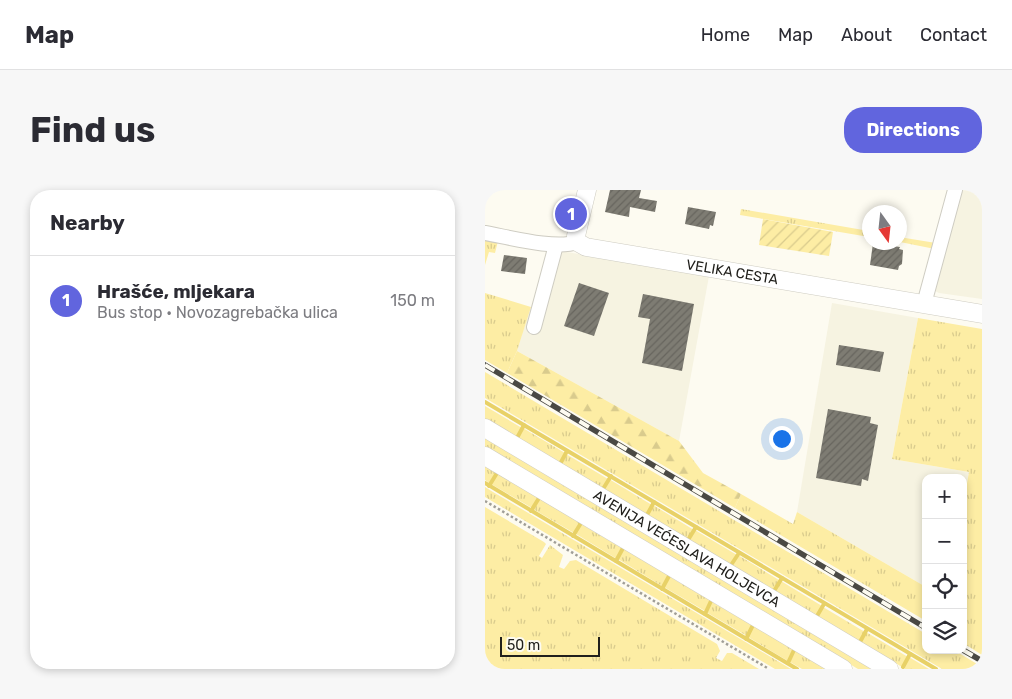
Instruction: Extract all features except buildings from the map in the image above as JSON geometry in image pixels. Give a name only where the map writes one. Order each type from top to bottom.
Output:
[{"type":"main road","points":[[577,242],[576,233],[587,190]]},
{"type":"main road","name":"VELIKA CESTA","points":[[577,242],[586,247],[604,251],[982,314]]},
{"type":"main road","name":"AVENIJA VEĆESLAVA HOLJEVCA","points":[[485,428],[889,669]]},
{"type":"main road","name":"AVENIJA VEĆESLAVA HOLJEVCA","points":[[485,456],[843,669]]},
{"type":"street","points":[[924,304],[955,190]]},
{"type":"street","name":"VELIKA CESTA","points":[[485,233],[556,245],[577,242]]},
{"type":"street","points":[[534,327],[556,245]]},
{"type":"path","points":[[485,501],[769,669]]},
{"type":"shaded area","points":[[959,190],[982,190],[982,299],[939,293],[933,288]]},
{"type":"shaded area","points":[[549,249],[709,276],[679,441],[517,351]]},
{"type":"shaded area","points":[[832,303],[918,318],[892,459],[969,472],[967,483],[967,474],[922,474],[922,585],[797,512]]},
{"type":"green space","points":[[741,209],[862,230],[862,236],[740,215]]},
{"type":"green space","points":[[763,219],[833,232],[829,256],[759,245]]},
{"type":"green space","points":[[907,238],[936,243],[935,249],[907,243]]},
{"type":"green space","points":[[485,239],[498,241],[495,253],[489,252],[485,265]]},
{"type":"green space","points":[[485,293],[531,307],[517,351],[507,373],[485,360]]},
{"type":"green space","points":[[918,318],[982,329],[982,655],[967,646],[967,483],[969,472],[892,459]]},
{"type":"green space","points":[[517,351],[679,441],[703,473],[741,494],[735,508],[507,373]]},
{"type":"green space","points":[[485,372],[922,632],[922,654],[961,654],[982,667],[982,669],[942,669],[485,398]]},
{"type":"green space","points":[[485,406],[522,428],[516,438],[485,420]]},
{"type":"green space","points":[[523,428],[565,453],[559,463],[518,438]]},
{"type":"green space","points":[[485,438],[873,669],[858,669],[485,447]]},
{"type":"green space","points":[[566,454],[608,479],[602,489],[561,464]]},
{"type":"green space","points":[[485,466],[496,472],[489,483],[485,480]]},
{"type":"green space","points":[[496,474],[538,498],[532,508],[491,484]]},
{"type":"green space","points":[[609,479],[652,505],[646,515],[604,489]]},
{"type":"green space","points":[[485,487],[791,669],[775,669],[485,497]]},
{"type":"green space","points":[[741,494],[793,524],[797,512],[922,585],[922,619],[735,508]]},
{"type":"green space","points":[[540,499],[580,522],[574,533],[533,509]]},
{"type":"green space","points":[[653,505],[694,530],[688,540],[648,515]]},
{"type":"green space","points":[[485,507],[544,542],[546,544],[539,556],[542,558],[550,545],[563,555],[559,567],[564,569],[570,561],[576,560],[717,644],[720,651],[716,658],[722,661],[727,653],[732,653],[759,669],[485,669]]},
{"type":"green space","points":[[581,524],[622,548],[617,559],[576,534]]},
{"type":"green space","points":[[695,530],[737,555],[730,565],[690,540]]},
{"type":"green space","points":[[624,549],[668,575],[662,586],[618,559]]},
{"type":"green space","points":[[738,555],[779,580],[773,591],[732,566]]},
{"type":"green space","points":[[670,577],[710,600],[705,611],[664,587]]},
{"type":"green space","points":[[781,581],[822,606],[816,616],[775,591]]},
{"type":"green space","points":[[712,602],[752,625],[747,636],[706,612]]},
{"type":"green space","points":[[823,607],[865,632],[859,641],[818,616]]},
{"type":"green space","points":[[754,626],[793,649],[788,661],[748,637]]},
{"type":"green space","points":[[866,632],[908,657],[902,667],[861,642]]},
{"type":"green space","points":[[795,651],[827,669],[802,669],[790,662]]},
{"type":"green space","points":[[909,657],[929,669],[905,669],[904,667]]},
{"type":"waterway","points":[[485,402],[936,669]]},
{"type":"waterway","points":[[517,438],[524,425]]},
{"type":"waterway","points":[[560,464],[567,451]]},
{"type":"waterway","points":[[489,486],[497,473]]},
{"type":"waterway","points":[[603,489],[611,476]]},
{"type":"waterway","points":[[485,483],[797,669]]},
{"type":"waterway","points":[[531,511],[539,498]]},
{"type":"waterway","points":[[647,515],[654,502]]},
{"type":"waterway","points":[[573,536],[581,523]]},
{"type":"waterway","points":[[688,540],[696,527]]},
{"type":"waterway","points":[[616,561],[623,548]]},
{"type":"waterway","points":[[731,565],[739,553]]},
{"type":"waterway","points":[[662,589],[669,576]]},
{"type":"waterway","points":[[774,591],[782,578]]},
{"type":"waterway","points":[[705,614],[711,601]]},
{"type":"waterway","points":[[817,616],[824,604]]},
{"type":"waterway","points":[[746,639],[753,625]]},
{"type":"waterway","points":[[860,642],[867,629]]},
{"type":"waterway","points":[[788,663],[794,650]]},
{"type":"waterway","points":[[903,667],[910,654]]},
{"type":"railway","points":[[485,365],[922,626]]},
{"type":"railway","points":[[967,652],[982,661]]},
{"type":"place","name":"Hrašće, mljekara","points":[[571,214]]}]
